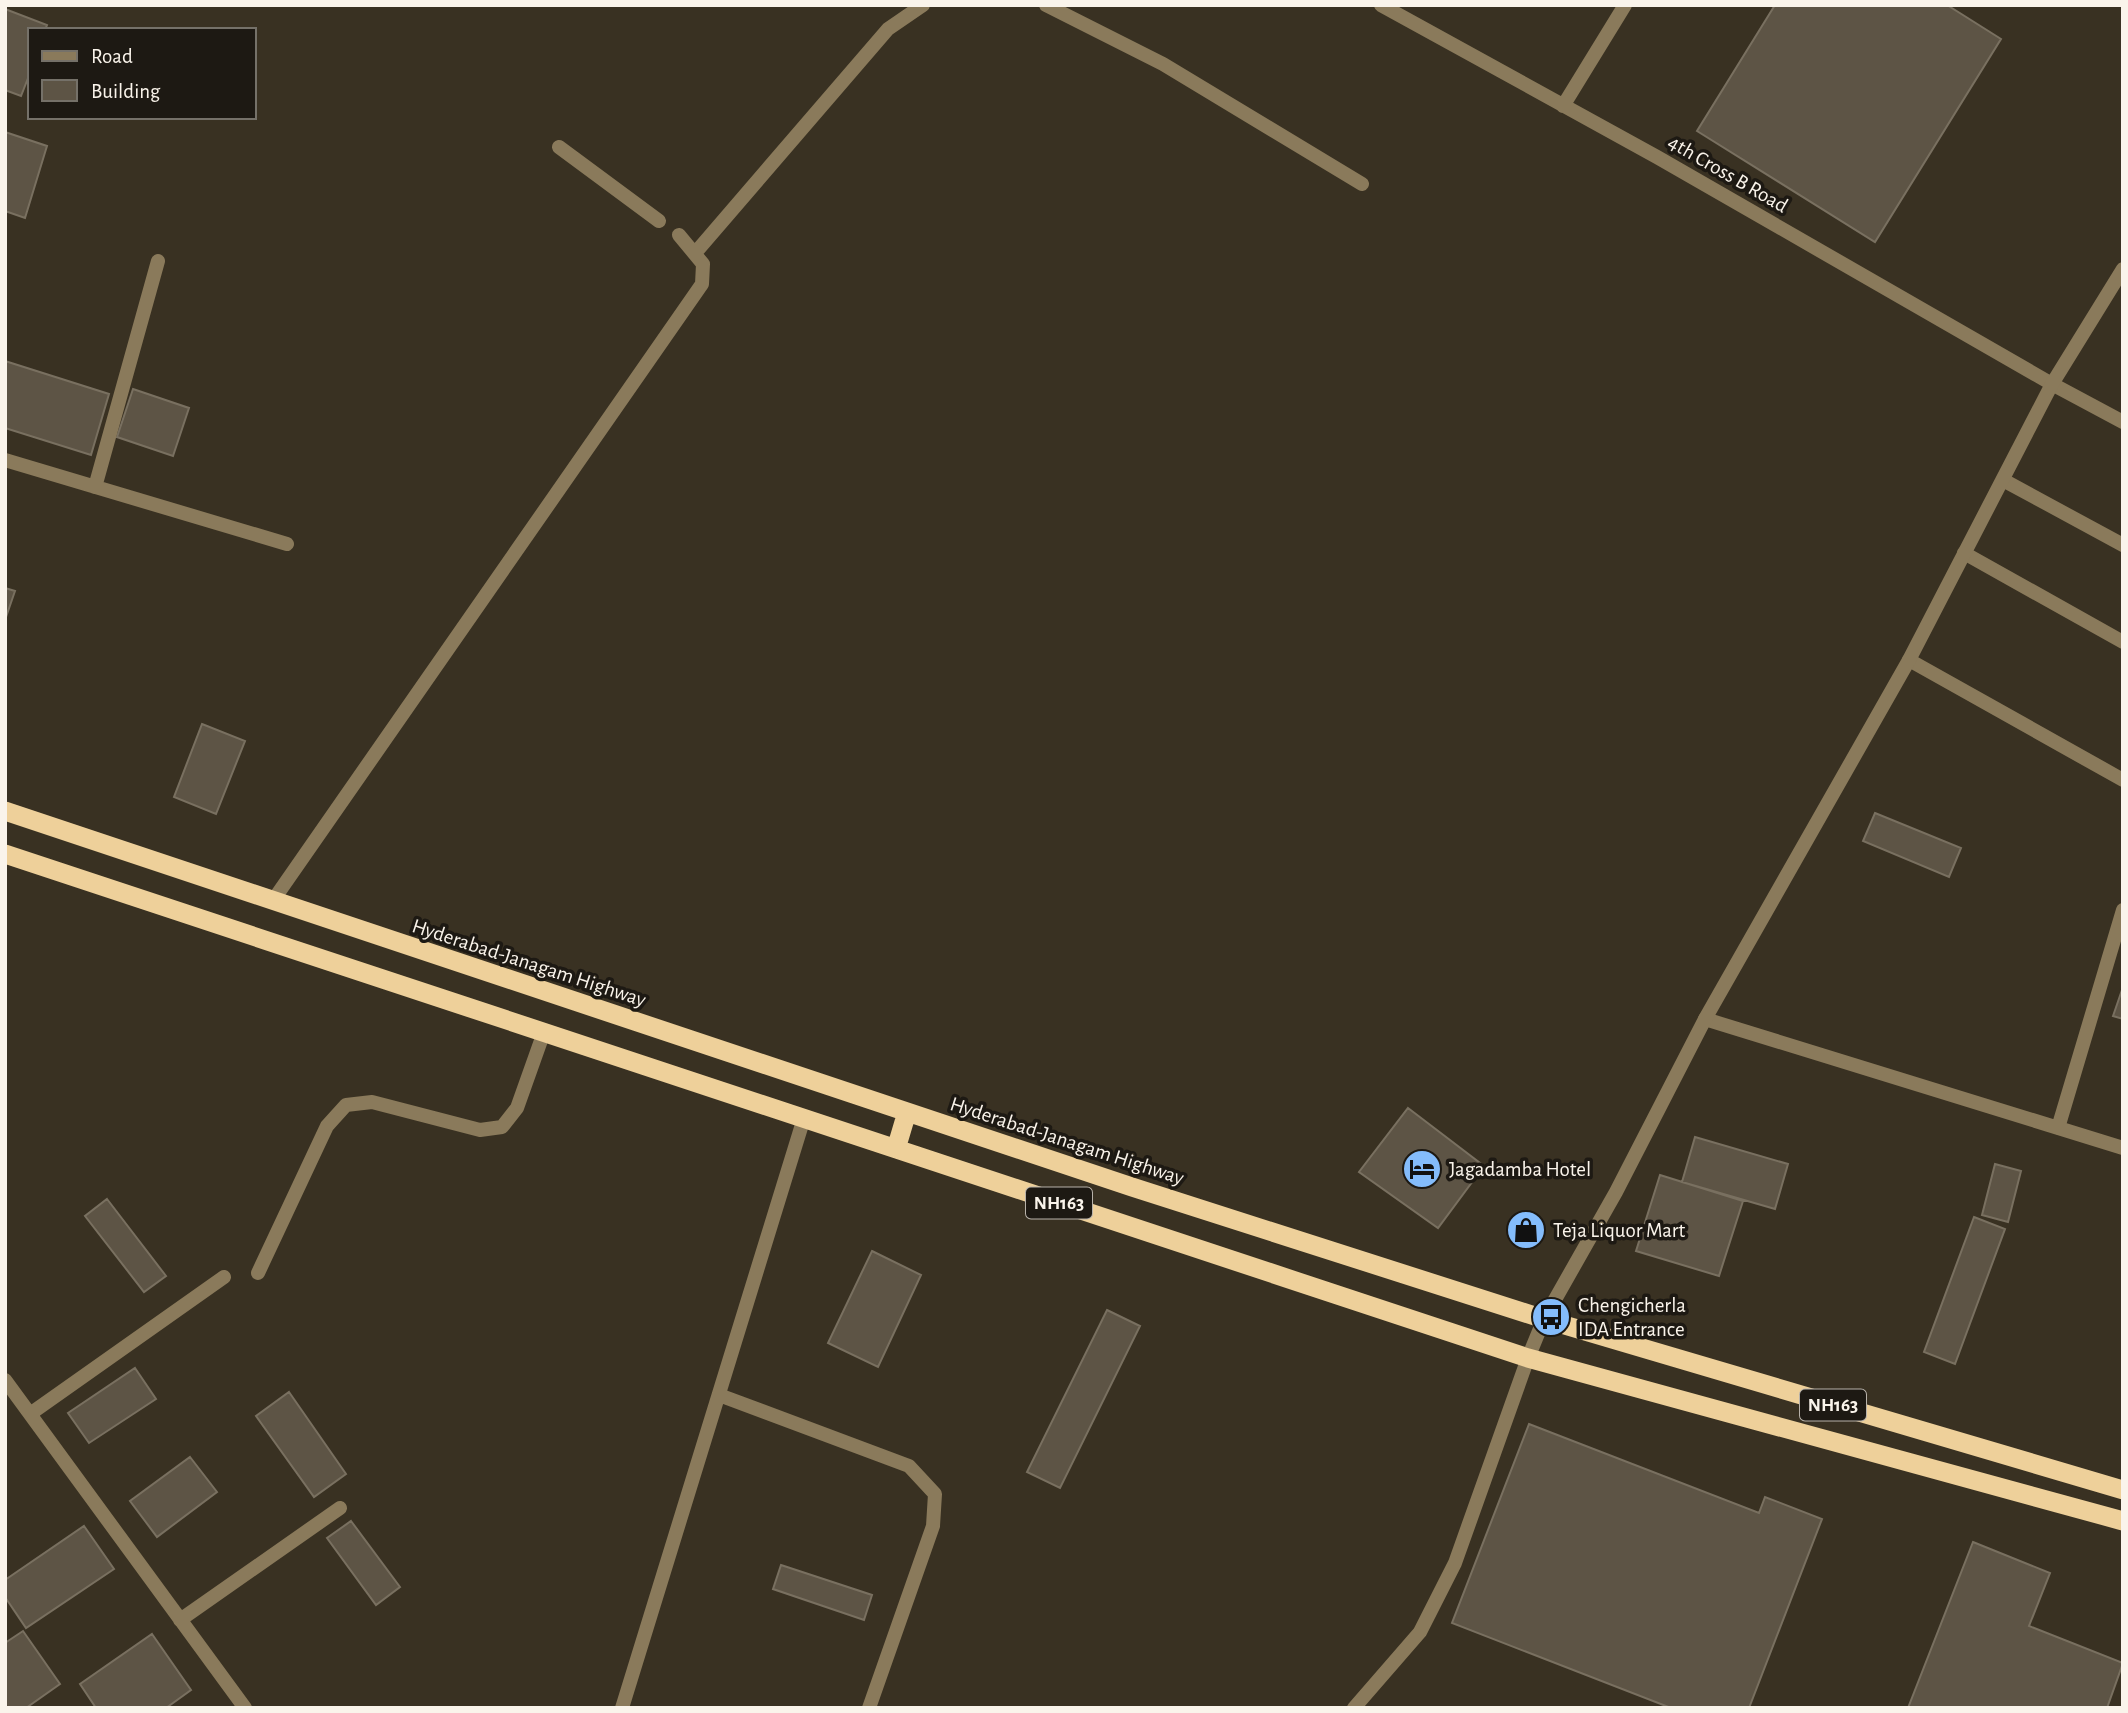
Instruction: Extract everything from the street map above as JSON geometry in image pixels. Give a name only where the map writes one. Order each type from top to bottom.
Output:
[{"type":"highway","name":"Hyderabad-Janagam Highway","points":[[5,811],[907,1112],[1544,1319],[2123,1490]]},
{"type":"highway","name":"NH163","points":[[5,854],[1528,1358],[2123,1521]]},
{"type":"highway","points":[[897,1149],[907,1112]]},
{"type":"street","points":[[696,252],[888,29],[923,5]]},
{"type":"street","points":[[1046,5],[1163,64],[1362,184]]},
{"type":"street","name":"4th Cross B Road","points":[[1381,5],[2123,422]]},
{"type":"street","points":[[1563,106],[1625,5]]},
{"type":"street","points":[[559,147],[659,221]]},
{"type":"street","points":[[272,902],[702,284],[703,264],[680,235]]},
{"type":"street","points":[[95,487],[159,261]]},
{"type":"street","points":[[1354,1708],[1420,1632],[1455,1563],[1544,1319],[1616,1192],[1705,1019],[1909,660],[2052,384],[2123,269]]},
{"type":"street","points":[[5,460],[287,544]]},
{"type":"street","points":[[2003,480],[2123,545]]},
{"type":"street","points":[[1964,553],[2123,642]]},
{"type":"street","points":[[1909,660],[2123,780]]},
{"type":"street","points":[[2058,1128],[2123,910]]},
{"type":"street","points":[[1705,1019],[2123,1149]]},
{"type":"street","points":[[258,1273],[327,1126],[346,1105],[372,1102],[480,1130],[502,1127],[517,1108],[544,1032]]},
{"type":"street","points":[[622,1708],[804,1118]]},
{"type":"street","points":[[30,1414],[224,1277]]},
{"type":"street","points":[[5,1380],[245,1708]]},
{"type":"street","points":[[719,1395],[909,1466],[935,1494],[933,1526],[869,1708]]},
{"type":"street","points":[[180,1620],[340,1508]]},
{"type":"building","points":[[1775,5],[1947,5],[2001,39],[1875,242],[1697,131]]},
{"type":"building","points":[[5,9],[47,25],[46,28],[28,28],[28,78],[21,96],[5,90]]},
{"type":"building","points":[[5,132],[47,146],[25,218],[5,211]]},
{"type":"building","points":[[5,361],[109,394],[91,455],[5,428]]},
{"type":"building","points":[[133,389],[189,408],[173,456],[117,437]]},
{"type":"building","points":[[5,588],[15,591],[5,620]]},
{"type":"building","points":[[202,724],[245,741],[216,814],[174,797]]},
{"type":"building","points":[[1875,813],[1961,848],[1949,877],[1863,841]]},
{"type":"building","points":[[2123,987],[2123,1019],[2113,1016]]},
{"type":"building","name":"Jagadamba Hotel","points":[[1408,1108],[1484,1166],[1438,1228],[1359,1172]]},
{"type":"building","points":[[1695,1137],[1788,1164],[1775,1209],[1682,1182]]},
{"type":"building","points":[[1995,1164],[2021,1171],[2008,1222],[1982,1215]]},
{"type":"building","points":[[1660,1175],[1743,1201],[1719,1276],[1636,1251]]},
{"type":"building","points":[[107,1199],[166,1276],[144,1292],[85,1216]]},
{"type":"building","points":[[1974,1217],[2005,1229],[1955,1364],[1924,1352]]},
{"type":"building","points":[[872,1251],[921,1275],[878,1367],[828,1343]]},
{"type":"building","points":[[1107,1310],[1140,1326],[1060,1488],[1027,1472]]},
{"type":"building","points":[[135,1368],[156,1399],[89,1443],[68,1413]]},
{"type":"building","points":[[289,1392],[346,1474],[314,1497],[256,1416]]},
{"type":"building","points":[[1529,1424],[1759,1513],[1765,1497],[1822,1519],[1749,1708],[1671,1708],[1452,1623]]},
{"type":"building","points":[[190,1457],[217,1492],[157,1537],[130,1501]]},
{"type":"building","points":[[351,1521],[400,1587],[376,1605],[327,1538]]},
{"type":"building","points":[[84,1526],[114,1569],[26,1628],[5,1597],[5,1580]]},
{"type":"building","points":[[1973,1542],[2050,1573],[2029,1626],[2123,1663],[2107,1708],[1908,1708]]},
{"type":"building","points":[[781,1565],[872,1595],[864,1620],[773,1589]]},
{"type":"building","points":[[23,1631],[60,1684],[26,1708],[5,1708],[5,1643]]},
{"type":"building","points":[[152,1634],[191,1690],[166,1708],[96,1708],[80,1684]]},
{"type":"place","name":"Jagadamba Hotel","points":[[1422,1169]]},
{"type":"place","name":"Teja Liquor Mart","points":[[1526,1230]]},
{"type":"place","name":"Chengicherla IDA Entrance","points":[[1551,1317]]}]
